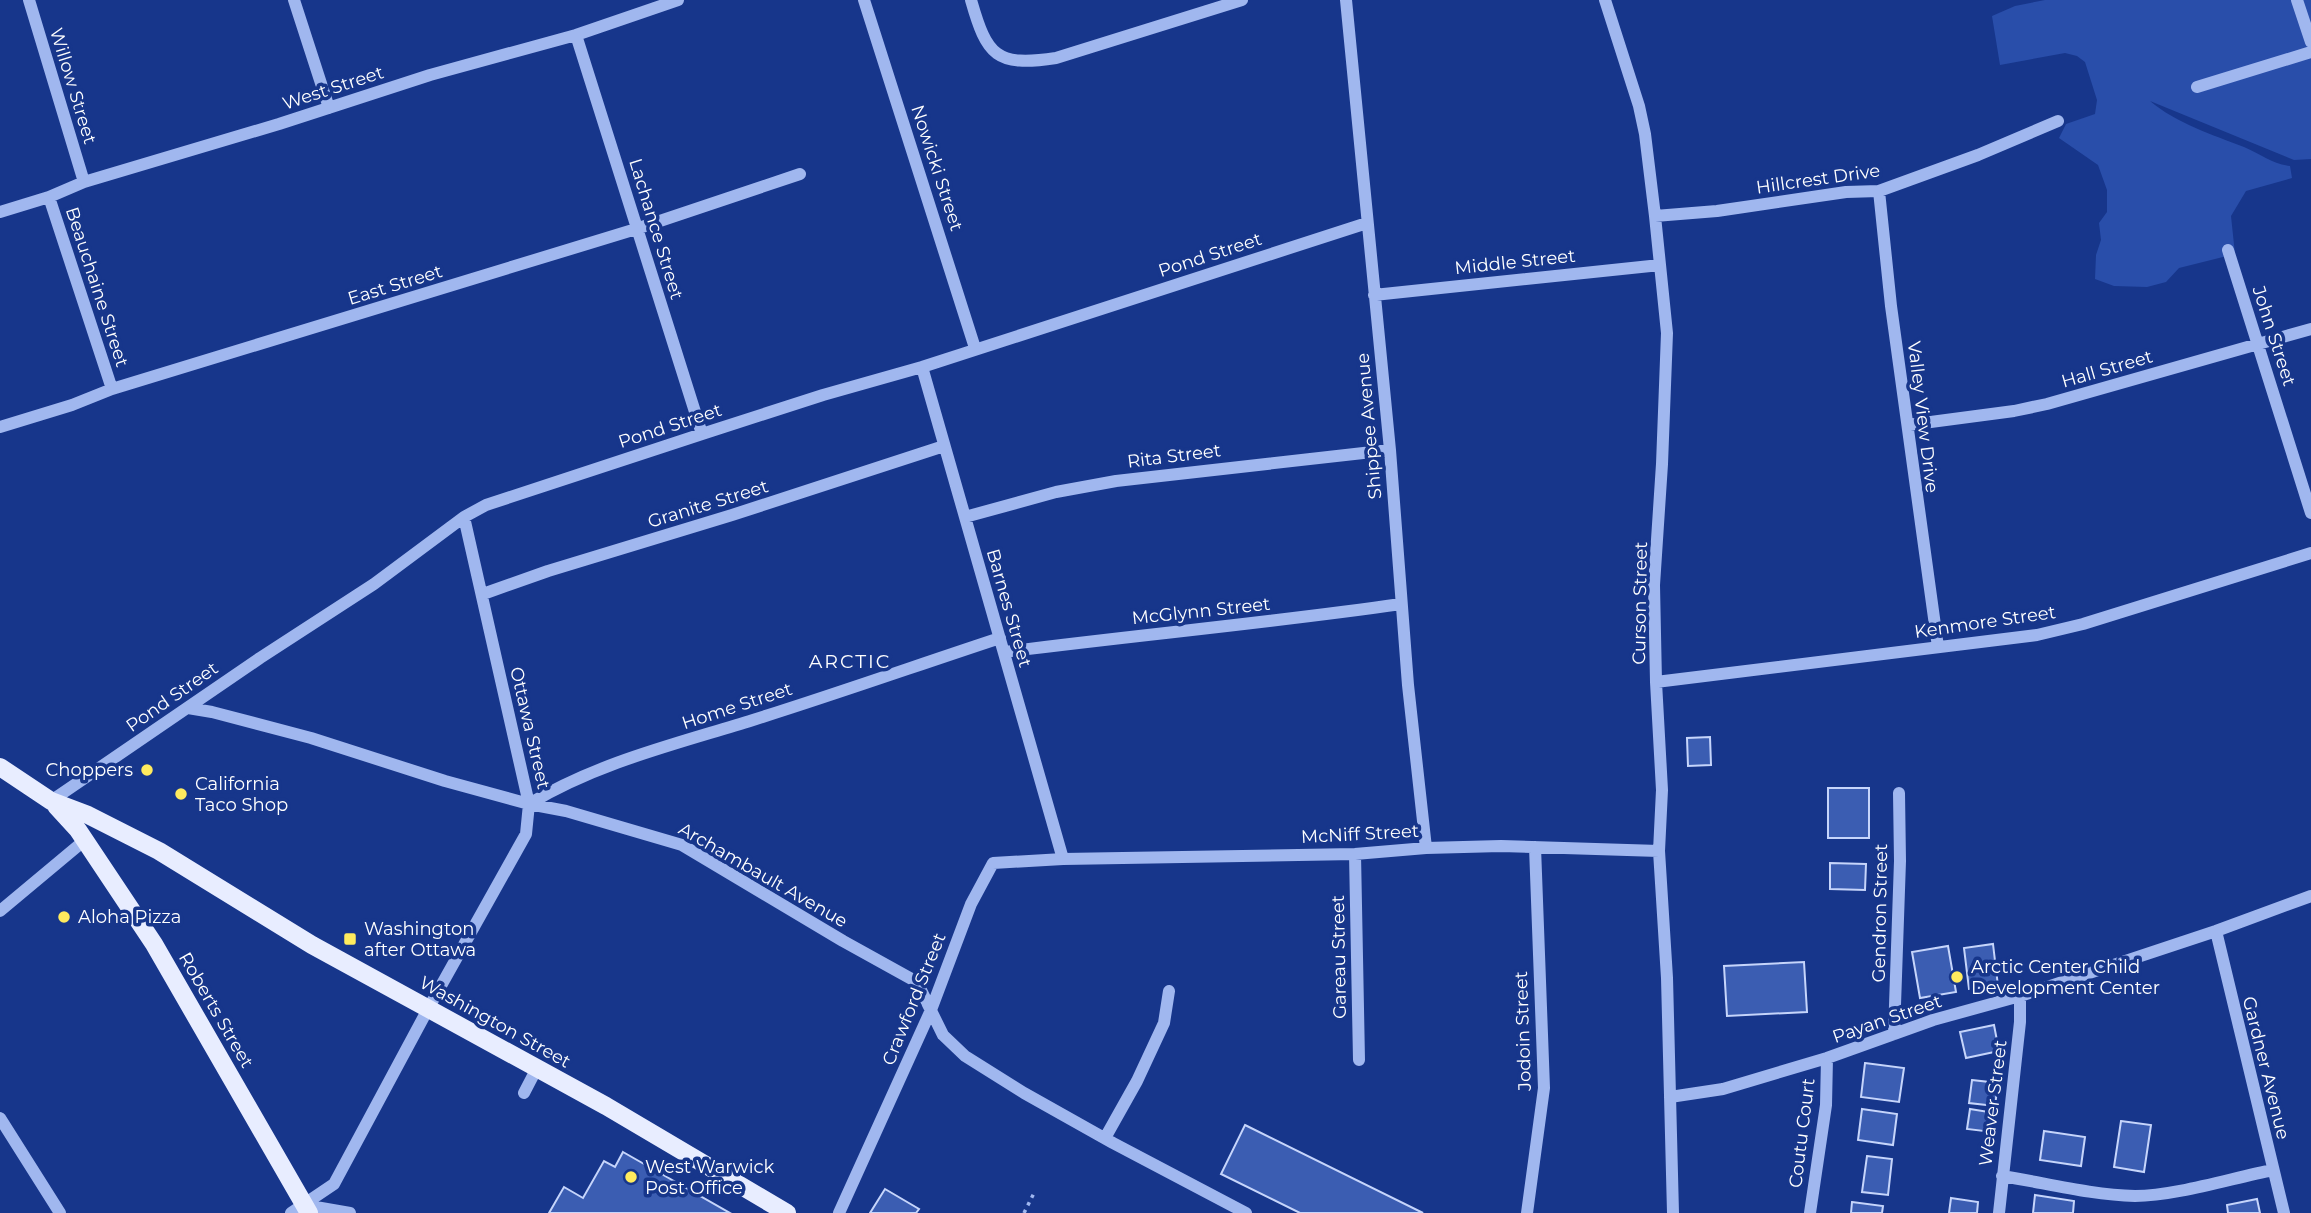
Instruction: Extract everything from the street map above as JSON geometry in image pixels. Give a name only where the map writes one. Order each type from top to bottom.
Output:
[{"type":"main road","name":"Washington Street","points":[[0,766],[51,801],[88,815],[159,852],[312,945],[537,1068],[787,1213]]},
{"type":"main road","name":"Roberts Street","points":[[51,801],[85,840],[154,944],[302,1210]]},
{"type":"street","name":"Willow Street","points":[[29,0],[84,182]]},
{"type":"street","points":[[294,0],[329,108]]},
{"type":"street","name":"Nowicki Street","points":[[864,0],[975,348]]},
{"type":"street","points":[[971,0],[981,34],[994,53],[1007,59],[1028,62],[1056,58],[1242,0]]},
{"type":"street","name":"Shippee Avenue","points":[[1346,0],[1426,848]]},
{"type":"street","name":"Curson Street","points":[[1605,0],[1639,106],[1656,216],[1667,333],[1654,585],[1662,790],[1659,851],[1667,978],[1673,1213]]},
{"type":"street","points":[[2297,0],[2311,42]]},
{"type":"street","name":"West Street","points":[[0,212],[49,197],[84,182],[430,75],[576,35],[670,1]]},
{"type":"street","name":"Lachance Street","points":[[576,35],[702,434]]},
{"type":"street","points":[[2197,87],[2311,52]]},
{"type":"street","name":"Hillcrest Drive","points":[[1656,216],[1717,211],[1846,192],[1879,191],[1978,155],[2058,121]]},
{"type":"street","name":"East Street","points":[[0,427],[72,405],[112,389],[636,229],[800,174]]},
{"type":"street","name":"Valley View Drive","points":[[1879,191],[1891,306],[1938,647]]},
{"type":"street","name":"Beauchaine Street","points":[[49,197],[112,389]]},
{"type":"street","name":"Pond Street","points":[[51,801],[260,658],[374,584],[464,517],[506,497],[922,367],[1367,223]]},
{"type":"street","name":"John Street","points":[[2228,250],[2311,513]]},
{"type":"street","name":"Middle Street","points":[[1374,295],[1660,265]]},
{"type":"street","name":"Hall Street","points":[[1908,425],[2047,404],[2311,329]]},
{"type":"street","name":"Barnes Street","points":[[922,367],[1063,859]]},
{"type":"street","name":"Granite Street","points":[[482,594],[944,446]]},
{"type":"street","name":"Rita Street","points":[[965,517],[1056,492],[1116,481],[1390,450]]},
{"type":"street","name":"Ottawa Street","points":[[302,1210],[334,1184],[526,834],[529,804],[464,517]]},
{"type":"street","name":"Kenmore Street","points":[[1656,682],[2037,635],[2083,624],[2311,553]]},
{"type":"street","name":"McGlynn Street","points":[[1003,652],[1150,633],[1293,620],[1401,604]]},
{"type":"street","name":"Home Street","points":[[529,804],[562,784],[594,770],[1000,638]]},
{"type":"street","name":"Archambault Avenue","points":[[188,708],[311,738],[445,781],[529,804],[566,811],[682,845],[917,982],[943,1035],[965,1056],[1024,1093],[1246,1213]]},
{"type":"street","name":"Gendron Street","points":[[1894,1034],[1900,862],[1899,793]]},
{"type":"street","points":[[0,911],[85,840]]},
{"type":"street","name":"McNiff Street","points":[[1063,859],[1355,854],[1426,848],[1535,847],[1659,851]]},
{"type":"street","name":"Jodoin Street","points":[[1527,1213],[1544,1088],[1535,847]]},
{"type":"street","name":"Gareau Street","points":[[1355,854],[1359,1060]]},
{"type":"street","name":"Crawford Street","points":[[839,1213],[931,1010],[971,904],[993,863],[1063,859]]},
{"type":"street","name":"Payan Street","points":[[1670,1097],[1723,1089],[1827,1058],[1933,1020],[2020,996],[2311,897]]},
{"type":"street","name":"Gardner Avenue","points":[[2216,931],[2284,1213]]},
{"type":"street","points":[[1105,1138],[1137,1081],[1164,1023],[1169,991]]},
{"type":"street","name":"Weaver Street","points":[[1999,1213],[2020,1022],[2020,996]]},
{"type":"street","name":"Coutu Court","points":[[1810,1213],[1826,1105],[1827,1058]]},
{"type":"street","points":[[524,1093],[537,1068]]},
{"type":"street","points":[[0,1118],[60,1213]]},
{"type":"street","points":[[2003,1176],[2135,1196],[2157,1195],[2273,1170]]},
{"type":"street","points":[[302,1210],[350,1213]]},
{"type":"path","points":[[1024,1213],[1035,1191]]},
{"type":"shaded area","points":[[2045,0],[2311,0],[2311,159],[2294,160],[2150,101],[2195,128],[2290,166],[2292,178],[2246,191],[2231,216],[2235,254],[2179,268],[2166,282],[2147,287],[2114,286],[2095,279],[2096,255],[2101,240],[2099,223],[2107,212],[2107,190],[2098,165],[2059,138],[2066,124],[2095,114],[2097,100],[2085,62],[2077,56],[2065,53],[2000,65],[1992,16],[2015,6]]},
{"type":"building","points":[[1710,737],[1711,765],[1688,766],[1687,738]]},
{"type":"building","points":[[1828,788],[1869,788],[1869,838],[1828,838]]},
{"type":"building","points":[[1830,863],[1866,864],[1865,890],[1830,889]]},
{"type":"building","points":[[1993,944],[1998,986],[1969,989],[1964,948]]},
{"type":"building","points":[[1948,946],[1956,992],[1920,998],[1912,952]]},
{"type":"building","points":[[1804,962],[1807,1012],[1727,1016],[1724,966]]},
{"type":"building","points":[[1994,1025],[1999,1051],[1966,1058],[1960,1032]]},
{"type":"building","points":[[1865,1063],[1904,1068],[1899,1102],[1861,1097]]},
{"type":"building","points":[[1972,1080],[1998,1083],[1995,1106],[1969,1103]]},
{"type":"building","points":[[1862,1109],[1897,1114],[1893,1145],[1858,1140]]},
{"type":"building","points":[[1970,1109],[1995,1113],[1992,1132],[1967,1129]]},
{"type":"building","points":[[2121,1121],[2151,1125],[2144,1172],[2114,1167]]},
{"type":"building","points":[[1245,1125],[1423,1213],[1300,1213],[1221,1174]]},
{"type":"building","points":[[2044,1131],[2085,1137],[2081,1166],[2040,1160]]},
{"type":"building","name":"West Warwick Post Office","points":[[623,1152],[730,1213],[549,1213],[564,1187],[583,1198],[604,1161],[615,1167]]},
{"type":"building","points":[[1867,1156],[1892,1159],[1888,1195],[1862,1192]]},
{"type":"building","points":[[885,1189],[919,1209],[916,1213],[870,1213]]},
{"type":"building","points":[[2035,1195],[2074,1201],[2073,1213],[2033,1213]]},
{"type":"building","points":[[1951,1198],[1978,1202],[1977,1213],[1949,1213]]},
{"type":"building","points":[[2257,1199],[2260,1213],[2228,1213],[2227,1205]]},
{"type":"building","points":[[1852,1202],[1883,1206],[1882,1213],[1851,1213]]},
{"type":"place","name":"Choppers","points":[[147,770]]},
{"type":"place","name":"California Taco Shop","points":[[181,794]]},
{"type":"place","name":"Aloha Pizza","points":[[64,917]]},
{"type":"place","name":"Washington after Ottawa","points":[[350,939]]},
{"type":"place","name":"Arctic Center Child Development Center","points":[[1957,977]]},
{"type":"place","name":"West Warwick Post Office","points":[[631,1177]]},
{"type":"district","name":"ARCTIC","points":[[850,661]]}]
